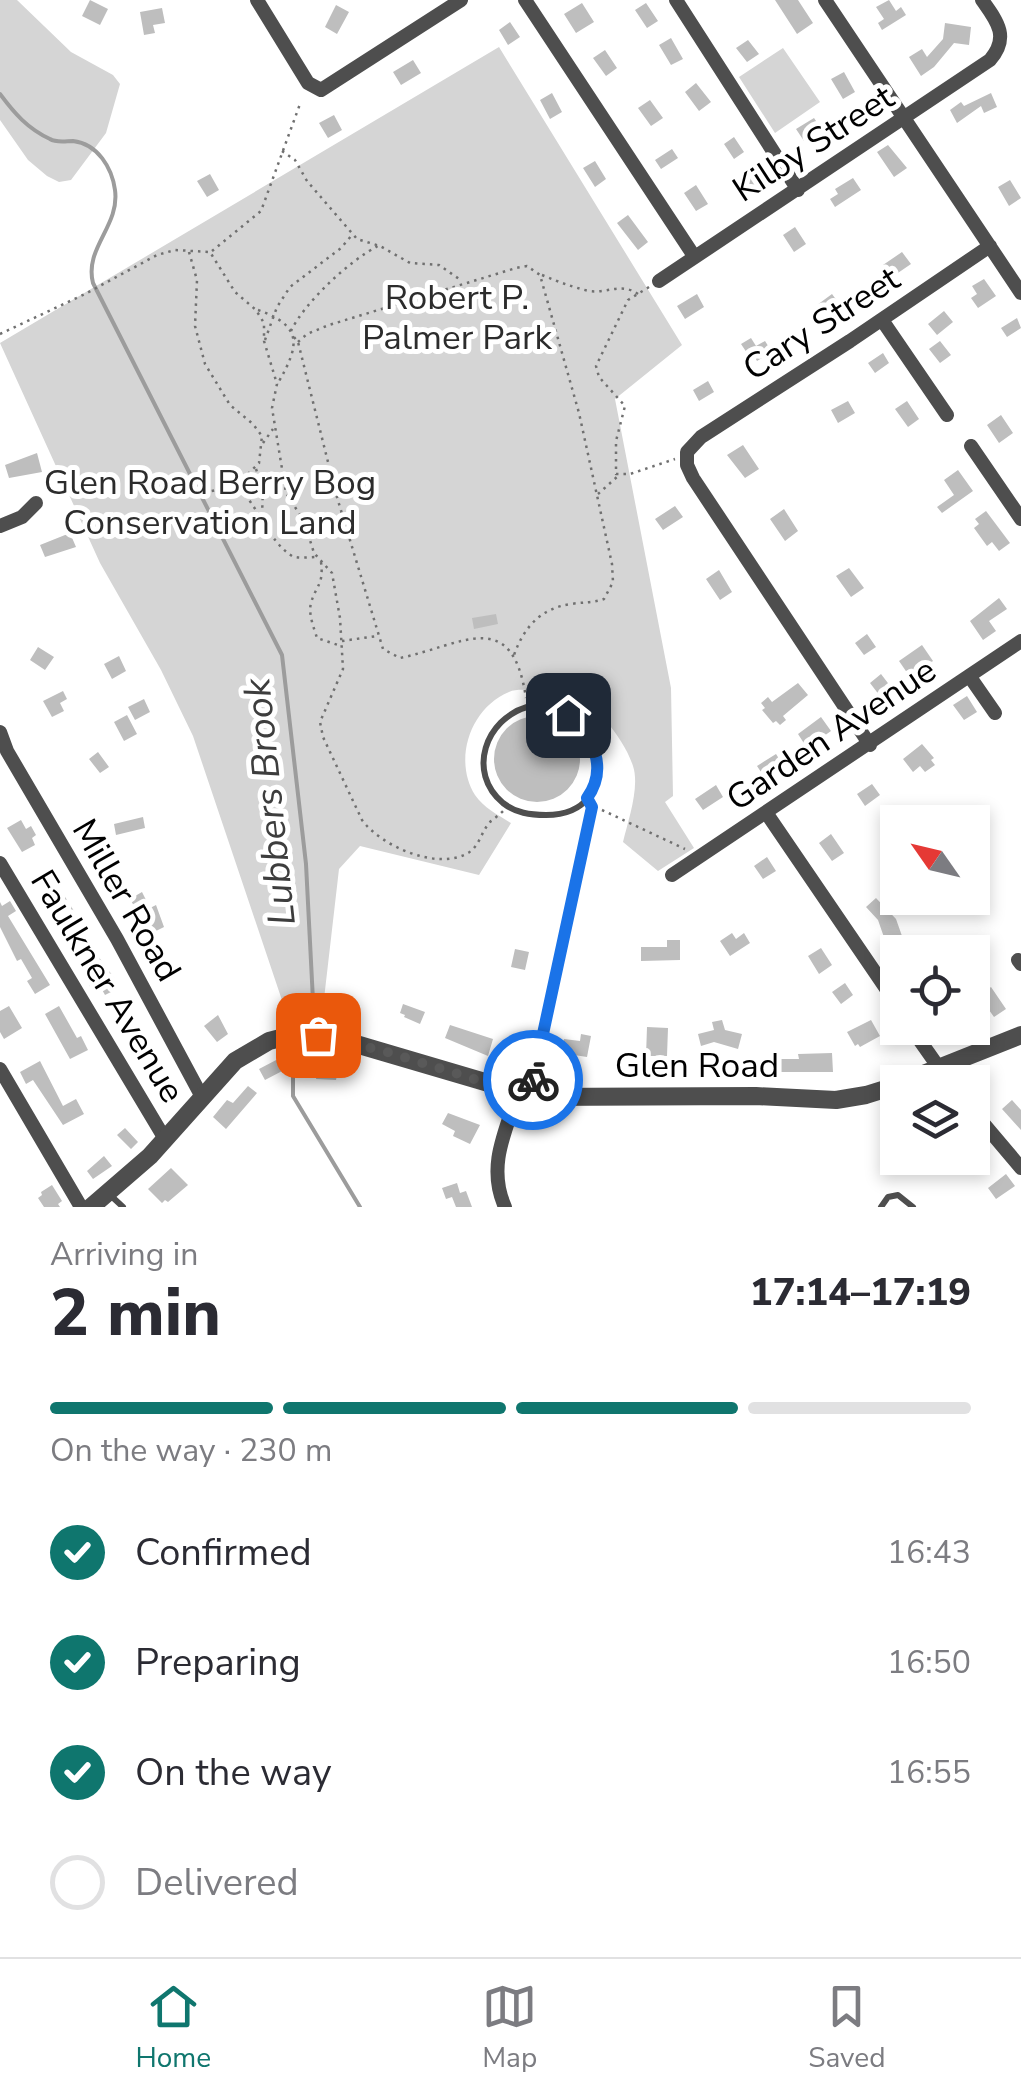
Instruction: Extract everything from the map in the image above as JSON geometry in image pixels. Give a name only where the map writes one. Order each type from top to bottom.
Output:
[{"type":"street","points":[[257,0],[306,80],[317,90],[334,85],[461,0]]},
{"type":"street","points":[[525,0],[694,256]]},
{"type":"street","points":[[676,0],[798,190]]},
{"type":"street","points":[[825,0],[1021,293]]},
{"type":"street","name":"Kilby Street","points":[[659,281],[977,70],[998,52],[1002,44],[1000,28],[982,0]]},
{"type":"street","name":"Cary Street","points":[[686,456],[701,437],[990,246]]},
{"type":"street","points":[[882,320],[946,415]]},
{"type":"street","points":[[972,446],[1021,519]]},
{"type":"street","points":[[686,456],[693,478],[870,745]]},
{"type":"street","points":[[0,526],[22,517],[36,503]]},
{"type":"street","name":"Garden Avenue","points":[[672,875],[1021,641]]},
{"type":"street","points":[[970,677],[995,713]]},
{"type":"street","name":"Miller Road","points":[[0,732],[6,751],[116,938],[202,1097]]},
{"type":"street","points":[[767,814],[880,980]]},
{"type":"street","name":"Faulkner Avenue","points":[[0,863],[166,1139]]},
{"type":"street","name":"Glen Road","points":[[964,1065],[1021,1036]]},
{"type":"street","name":"Glen Road","points":[[91,1207],[166,1139],[246,1053],[280,1037],[332,1037],[524,1095],[836,1100],[880,1091]]},
{"type":"street","points":[[0,1069],[81,1207]]},
{"type":"street","points":[[504,1207],[497,1185],[497,1164],[524,1095]]},
{"type":"street","points":[[990,1131],[1021,1168]]},
{"type":"lane","points":[[542,706],[562,712],[588,735],[596,752],[598,773],[594,789],[574,811],[526,814],[507,806],[486,778],[484,750],[492,730],[502,719],[527,707],[542,706]]},
{"type":"lane","points":[[524,1095],[592,807],[587,798]]},
{"type":"lane","points":[[108,1194],[123,1207]]},
{"type":"lane","points":[[882,1207],[888,1198],[898,1195],[913,1207]]},
{"type":"path","points":[[0,334],[157,254],[210,252],[261,212],[300,104]]},
{"type":"path","points":[[282,151],[295,160],[307,181],[361,242],[380,246],[410,263],[438,265],[465,282]]},
{"type":"path","points":[[264,341],[276,307],[290,286],[341,248],[353,234]]},
{"type":"path","points":[[291,331],[312,298],[358,258],[380,246]]},
{"type":"path","points":[[188,251],[196,280],[194,326],[206,364],[230,405],[260,430],[262,444],[256,469],[263,489],[262,516]]},
{"type":"path","points":[[210,252],[235,292],[256,310],[264,323],[264,341],[277,384]]},
{"type":"path","points":[[298,342],[328,326],[526,266],[570,288],[591,292],[630,288],[638,294]]},
{"type":"path","points":[[514,654],[539,615],[556,606],[596,602],[610,592],[612,564],[579,414],[540,274]]},
{"type":"path","points":[[619,475],[614,472],[614,462],[624,406],[600,377],[596,366],[624,308],[659,281]]},
{"type":"path","points":[[256,310],[288,324],[298,342],[332,478],[383,649],[400,658],[477,637],[501,642],[514,654],[523,676],[527,707]]},
{"type":"path","points":[[294,337],[295,348],[277,384],[272,408],[286,492],[304,521],[319,559],[322,584],[310,608],[316,635],[319,640],[341,644],[377,636]]},
{"type":"path","points":[[262,444],[274,428]]},
{"type":"path","points":[[597,495],[619,475],[686,456]]},
{"type":"path","points":[[197,494],[236,486],[256,469]]},
{"type":"path","points":[[236,486],[290,555],[319,559],[332,573],[343,669],[320,722],[354,804],[370,831],[400,850],[431,857],[464,856],[474,849],[488,824],[507,806]]},
{"type":"path","points":[[592,807],[620,816],[682,848],[706,854]]},
{"type":"green space","points":[[0,0],[17,0],[71,52],[113,75],[120,84],[106,133],[71,180],[59,182],[28,160],[0,120]]},
{"type":"green space","name":"Robert P. Palmer Park","points":[[499,47],[682,345],[615,399],[671,688],[673,796],[665,802],[694,848],[658,871],[623,842],[635,774],[622,743],[595,710],[562,691],[509,692],[495,700],[475,722],[466,751],[469,781],[475,795],[511,823],[479,875],[360,846],[339,869],[321,1025],[290,1024],[193,736],[161,670],[100,563],[0,343]]},
{"type":"green space","points":[[783,48],[820,102],[775,133],[739,77]]},
{"type":"building","points":[[90,0],[108,9],[100,25],[82,16]]},
{"type":"building","points":[[775,0],[798,0],[813,23],[797,34]]},
{"type":"building","points":[[889,0],[896,11],[901,7],[906,15],[882,30],[878,23],[884,19],[876,7]]},
{"type":"building","points":[[582,3],[594,22],[576,33],[564,14]]},
{"type":"building","points":[[646,3],[658,21],[647,28],[635,10]]},
{"type":"building","points":[[336,5],[349,12],[337,34],[325,27]]},
{"type":"building","points":[[162,8],[165,23],[153,25],[155,33],[144,35],[140,12]]},
{"type":"building","points":[[510,22],[520,37],[508,45],[499,30]]},
{"type":"building","points":[[945,23],[971,27],[969,45],[954,43],[921,76],[909,57],[922,49],[927,57],[943,39]]},
{"type":"building","points":[[671,38],[683,59],[671,65],[659,45]]},
{"type":"building","points":[[748,40],[759,54],[747,62],[736,48]]},
{"type":"building","points":[[605,50],[617,68],[606,76],[593,58]]},
{"type":"building","points":[[413,60],[421,73],[401,85],[393,72]]},
{"type":"building","points":[[844,72],[855,92],[843,99],[831,79]]},
{"type":"building","points":[[696,83],[711,102],[699,111],[685,92]]},
{"type":"building","points":[[552,93],[562,112],[550,119],[540,100]]},
{"type":"building","points":[[991,93],[997,107],[984,113],[981,106],[957,123],[950,110],[961,102],[964,106]]},
{"type":"building","points":[[650,100],[663,118],[651,126],[638,108]]},
{"type":"building","points":[[334,115],[342,130],[328,138],[319,123]]},
{"type":"building","points":[[814,118],[822,130],[804,141],[796,129]]},
{"type":"building","points":[[734,137],[744,152],[734,159],[724,144]]},
{"type":"building","points":[[888,145],[907,168],[894,177],[877,152]]},
{"type":"building","points":[[672,149],[678,158],[661,169],[655,160]]},
{"type":"building","points":[[595,161],[606,179],[595,187],[583,168]]},
{"type":"building","points":[[759,170],[766,181],[751,191],[743,180]]},
{"type":"building","points":[[210,174],[219,190],[207,197],[197,181]]},
{"type":"building","points":[[853,178],[861,190],[835,207],[830,199],[838,194],[835,189]]},
{"type":"building","points":[[1010,180],[1021,198],[1009,206],[998,187]]},
{"type":"building","points":[[696,185],[708,204],[696,211],[684,193]]},
{"type":"building","points":[[628,215],[648,242],[638,250],[617,223]]},
{"type":"building","points":[[795,227],[806,244],[794,252],[783,235]]},
{"type":"building","points":[[902,252],[911,264],[892,277],[883,265]]},
{"type":"building","points":[[984,279],[996,296],[978,308],[971,298],[977,294],[972,286]]},
{"type":"building","points":[[697,294],[704,307],[685,319],[677,306]]},
{"type":"building","points":[[832,294],[840,305],[822,319],[813,308]]},
{"type":"building","points":[[944,311],[953,322],[937,335],[928,324]]},
{"type":"building","points":[[1017,318],[1021,328],[1007,337],[1001,328]]},
{"type":"building","points":[[751,338],[756,346],[765,341],[772,352],[757,361],[751,350],[747,353],[741,344]]},
{"type":"building","points":[[940,341],[951,355],[940,363],[929,349]]},
{"type":"building","points":[[883,353],[889,363],[875,373],[868,363]]},
{"type":"building","points":[[708,381],[714,392],[699,401],[693,390]]},
{"type":"building","points":[[848,401],[855,413],[838,423],[831,410]]},
{"type":"building","points":[[907,401],[919,419],[908,427],[895,409]]},
{"type":"building","points":[[1001,415],[1013,433],[999,443],[987,425]]},
{"type":"building","points":[[743,445],[759,469],[745,478],[727,455]]},
{"type":"building","points":[[37,453],[42,472],[9,478],[5,465]]},
{"type":"building","points":[[958,470],[973,491],[942,513],[937,507],[954,495],[944,480]]},
{"type":"building","points":[[675,506],[683,517],[663,530],[655,519]]},
{"type":"building","points":[[784,509],[798,531],[785,541],[770,519]]},
{"type":"building","points":[[986,511],[1010,543],[999,551],[992,542],[987,546],[974,528],[979,524],[975,519]]},
{"type":"building","points":[[70,533],[76,547],[45,557],[40,545]]},
{"type":"building","points":[[849,568],[864,588],[851,597],[836,576]]},
{"type":"building","points":[[719,570],[732,592],[720,600],[706,579]]},
{"type":"building","points":[[999,598],[1007,609],[989,621],[996,631],[983,640],[970,621]]},
{"type":"building","points":[[496,614],[498,624],[474,629],[472,618]]},
{"type":"building","points":[[867,634],[876,647],[864,655],[855,643]]},
{"type":"building","points":[[922,645],[933,661],[910,677],[899,661]]},
{"type":"building","points":[[38,647],[54,657],[45,670],[30,660]]},
{"type":"building","points":[[119,656],[126,671],[112,679],[104,664]]},
{"type":"building","points":[[881,674],[894,691],[883,700],[870,683]]},
{"type":"building","points":[[798,683],[808,695],[783,716],[786,720],[780,725],[773,723],[761,703],[768,697],[772,702]]},
{"type":"building","points":[[63,691],[67,699],[60,703],[64,711],[52,717],[43,701]]},
{"type":"building","points":[[967,696],[977,712],[964,720],[953,705]]},
{"type":"building","points":[[144,699],[150,712],[135,720],[128,707]]},
{"type":"building","points":[[127,715],[137,734],[124,741],[114,722]]},
{"type":"building","points":[[529,716],[545,716],[568,728],[577,742],[577,776],[568,790],[545,802],[529,802],[513,795],[501,783],[494,767],[494,751],[501,735],[513,723]]},
{"type":"building","points":[[821,717],[831,731],[807,748],[798,734]]},
{"type":"building","points":[[922,744],[935,765],[925,772],[920,766],[913,772],[903,759]]},
{"type":"building","points":[[98,752],[109,767],[100,773],[89,759]]},
{"type":"building","points":[[776,754],[783,765],[765,778],[757,766]]},
{"type":"building","points":[[872,784],[880,795],[865,806],[857,794]]},
{"type":"building","points":[[716,785],[723,797],[703,810],[695,799]]},
{"type":"building","points":[[143,817],[145,828],[116,835],[114,824]]},
{"type":"building","points":[[21,820],[36,835],[32,838],[35,845],[22,852],[7,828]]},
{"type":"building","points":[[831,834],[844,853],[832,861],[819,843]]},
{"type":"building","points":[[767,857],[776,871],[763,879],[754,866]]},
{"type":"building","points":[[57,884],[79,919],[60,927],[50,903],[45,906],[39,894]]},
{"type":"building","points":[[142,892],[150,908],[156,905],[164,927],[150,934],[130,899]]},
{"type":"building","points":[[876,898],[880,915],[892,915],[902,935],[883,935],[878,920],[866,907]]},
{"type":"building","points":[[10,901],[16,911],[8,916],[50,985],[35,994],[27,981],[32,978],[21,959],[17,961],[0,927],[0,902],[2,906]]},
{"type":"building","points":[[732,933],[736,939],[744,933],[750,943],[730,956],[720,941]]},
{"type":"building","points":[[667,940],[680,940],[680,960],[641,961],[641,947],[667,947]]},
{"type":"building","points":[[87,941],[115,979],[111,981],[115,990],[105,995],[100,986],[92,990],[88,983],[97,978],[86,960],[79,964],[71,951]]},
{"type":"building","points":[[821,948],[832,965],[819,974],[808,956]]},
{"type":"building","points":[[515,949],[529,952],[525,970],[511,967]]},
{"type":"building","points":[[845,983],[853,995],[841,1004],[832,992]]},
{"type":"building","points":[[990,988],[1006,1009],[994,1017],[990,1011]]},
{"type":"building","points":[[403,1004],[425,1012],[420,1024],[400,1013]]},
{"type":"building","points":[[9,1006],[22,1028],[4,1039],[0,1011]]},
{"type":"building","points":[[59,1006],[88,1050],[70,1059],[45,1014]]},
{"type":"building","points":[[218,1015],[228,1034],[217,1042],[204,1026]]},
{"type":"building","points":[[722,1020],[725,1030],[742,1034],[738,1049],[714,1042],[701,1046],[698,1034],[714,1030],[712,1022]]},
{"type":"building","points":[[871,1020],[880,1036],[860,1047],[855,1046],[847,1032]]},
{"type":"building","points":[[450,1025],[493,1039],[488,1056],[445,1038]]},
{"type":"building","points":[[647,1027],[668,1028],[667,1056],[646,1056]]},
{"type":"building","points":[[581,1034],[591,1036],[587,1057],[561,1053],[564,1039],[580,1041]]},
{"type":"building","points":[[832,1053],[833,1072],[775,1072],[775,1059]]},
{"type":"building","points":[[149,1058],[158,1087],[172,1082],[181,1092],[168,1105],[148,1084],[141,1061]]},
{"type":"building","points":[[280,1058],[286,1069],[265,1080],[259,1069]]},
{"type":"building","points":[[40,1061],[63,1106],[76,1099],[84,1114],[63,1125],[33,1080],[26,1084],[20,1072]]},
{"type":"building","points":[[319,1064],[338,1071],[336,1080],[316,1079]]},
{"type":"building","points":[[248,1086],[257,1093],[226,1129],[213,1117],[227,1100],[233,1103]]},
{"type":"building","points":[[1012,1100],[1021,1110],[1021,1130],[1002,1109]]},
{"type":"building","points":[[448,1113],[480,1125],[470,1144],[453,1136],[455,1131],[442,1124]]},
{"type":"building","points":[[125,1128],[138,1142],[131,1149],[117,1135]]},
{"type":"building","points":[[104,1156],[112,1166],[93,1179],[87,1171]]},
{"type":"building","points":[[171,1168],[188,1185],[162,1203],[148,1189]]},
{"type":"building","points":[[1006,1174],[1015,1186],[996,1199],[988,1188]]},
{"type":"building","points":[[457,1183],[460,1193],[466,1191],[472,1207],[456,1207],[452,1197],[446,1199],[442,1188]]},
{"type":"building","points":[[52,1185],[62,1201],[60,1207],[44,1207],[38,1198]]},
{"type":"waterway","name":"Lubbers Brook","points":[[0,94],[35,130],[52,140],[82,143],[107,166],[115,203],[93,259],[93,283],[282,655],[306,864],[314,1020]]},
{"type":"waterway","name":"Lubbers Brook","points":[[300,1043],[293,1057],[293,1096],[360,1207]]},
{"type":"way so far","points":[[318,1035],[424,1062],[518,1094],[529,1096],[533,1080]]},
{"type":"route","points":[[533,1080],[592,807],[587,798],[598,773],[591,741],[568,715]]},
{"type":"park label","name":"Glen Road Berry Bog Conservation Land","points":[[210,502]]}]
